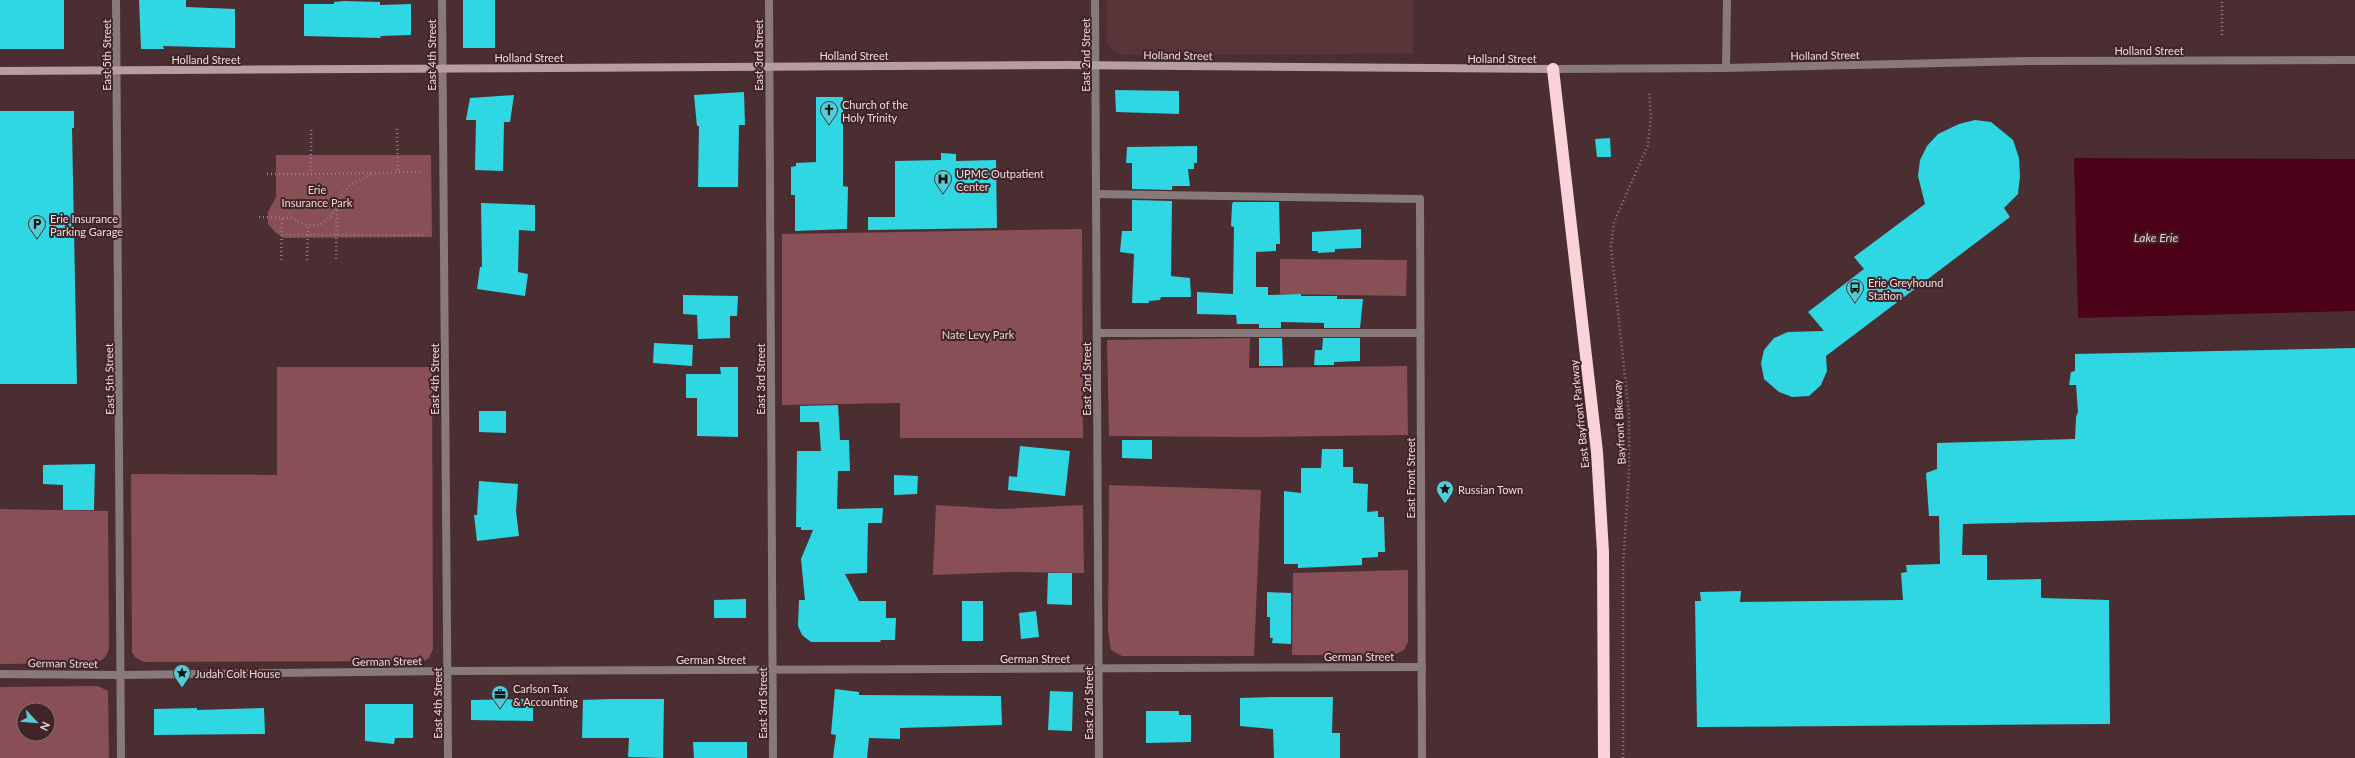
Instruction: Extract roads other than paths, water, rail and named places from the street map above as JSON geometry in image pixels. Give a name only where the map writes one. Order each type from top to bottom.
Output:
[{"type":"highway","name":"East Bayfront Parkway","points":[[1552,69],[1597,452],[1603,552],[1604,758]]},
{"type":"street","name":"East 5th Street","points":[[116,0],[122,758]]},
{"type":"street","name":"East 4th Street","points":[[442,0],[448,758]]},
{"type":"street","name":"East 3rd Street","points":[[769,0],[773,758]]},
{"type":"street","name":"East 2nd Street","points":[[1096,0],[1099,758]]},
{"type":"street","points":[[1726,68],[1727,0]]},
{"type":"street","name":"Holland Street","points":[[0,71],[1096,65],[1552,69],[1726,68],[2028,61],[2355,60]]},
{"type":"street","name":"East Front Street","points":[[1096,194],[1420,199],[1422,758]]},
{"type":"street","points":[[1097,333],[1420,333]]},
{"type":"street","name":"German Street","points":[[0,674],[121,675],[448,671],[1422,667]]},
{"type":"water","name":"Lake Erie","points":[[2074,158],[2355,159],[2355,311],[2078,318]]},
{"type":"place","name":"Church of the Holy Trinity","points":[[829,125]]},
{"type":"place","name":"UPMC Outpatient Center","points":[[943,194]]},
{"type":"place","name":"Erie Insurance Parking Garage","points":[[37,239]]},
{"type":"place","name":"Erie Greyhound Station","points":[[1855,303]]},
{"type":"place","name":"Russian Town","points":[[1445,504]]},
{"type":"place","name":"Judah Colt House","points":[[182,688]]},
{"type":"place","name":"Carlson Tax & Accounting","points":[[500,709]]},
{"type":"park label","name":"Erie Insurance Park","points":[[317,195]]},
{"type":"park label","name":"Nate Levy Park","points":[[978,334]]}]
